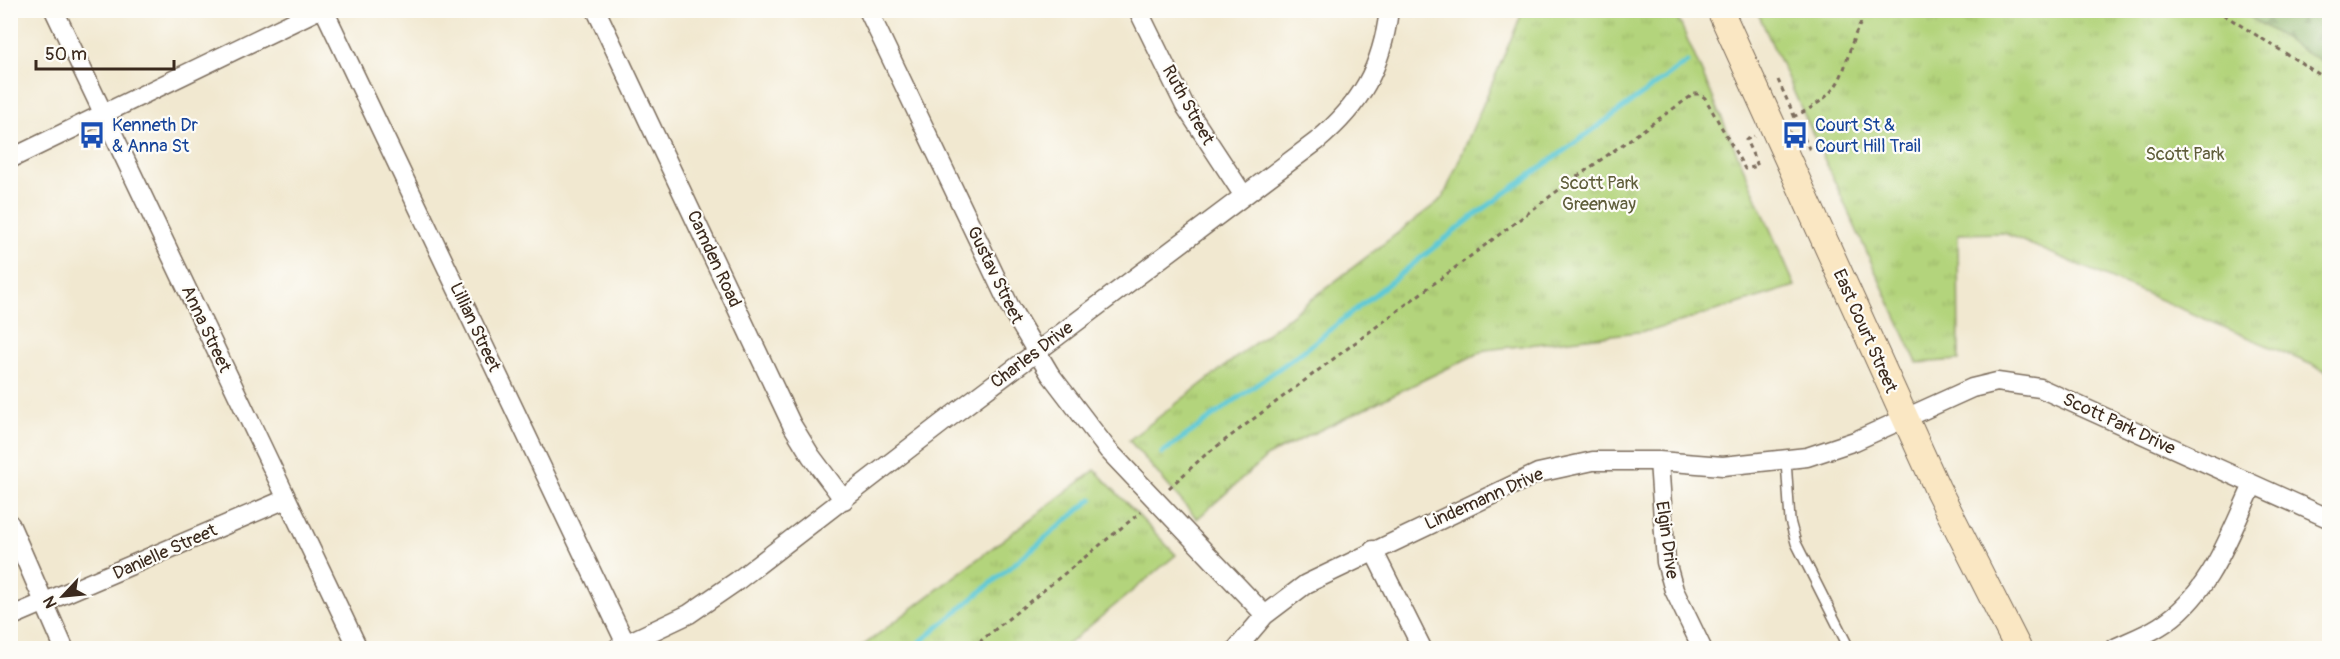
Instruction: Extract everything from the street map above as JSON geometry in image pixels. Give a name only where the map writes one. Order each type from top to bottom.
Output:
[{"type":"street","name":"Anna Street","points":[[54,10],[358,648]]},
{"type":"street","points":[[10,159],[318,10]]},
{"type":"street","name":"Lillian Street","points":[[324,10],[621,646]]},
{"type":"street","name":"Camden Road","points":[[596,10],[792,425],[811,456],[844,500]]},
{"type":"street","name":"Gustav Street","points":[[868,10],[1010,307],[1036,352],[1065,396],[1101,441],[1155,501],[1265,615]]},
{"type":"street","name":"Ruth Street","points":[[1138,10],[1185,106],[1244,196]]},
{"type":"street","name":"Charles Drive","points":[[621,646],[689,614],[844,500],[1036,352],[1317,141],[1355,104],[1380,57],[1389,10]]},
{"type":"street","name":"East Court Street","points":[[1720,10],[1905,418],[2018,648]]},
{"type":"street","name":"Scott Park Drive","points":[[1905,418],[1972,388],[1997,382],[2040,388],[2330,519]]},
{"type":"street","name":"Lindemann Drive","points":[[1237,648],[1265,615],[1305,584],[1538,473],[1593,461],[1659,461],[1723,466],[1786,460],[1829,451],[1905,418]]},
{"type":"street","name":"Elgin Drive","points":[[1659,461],[1666,562],[1674,590],[1702,648]]},
{"type":"street","points":[[2115,648],[2160,626],[2183,609],[2202,588],[2215,567],[2253,485]]},
{"type":"street","name":"Danielle Street","points":[[10,617],[45,604],[286,499]]},
{"type":"street","points":[[10,524],[64,648]]},
{"type":"street","points":[[1373,550],[1422,648]]},
{"type":"lane","points":[[1786,460],[1790,521],[1796,543],[1850,648]]},
{"type":"path","points":[[972,648],[1155,501],[1204,456],[1558,189],[1694,94],[1700,94],[1705,98],[1741,165],[1745,169],[1758,166],[1746,140],[1761,132],[1775,132],[1785,121],[1825,99],[1844,74],[1859,26],[1869,10]]},
{"type":"path","points":[[2216,10],[2330,81]]},
{"type":"green space","name":"Scott Park Greenway","points":[[1523,11],[1675,11],[1795,286],[1654,330],[1485,350],[1269,455],[1197,519],[1129,440],[1443,198]]},
{"type":"green space","name":"Scott Park","points":[[1757,11],[2329,11],[2329,372],[2004,233],[1958,234],[1959,360],[1917,363]]},
{"type":"green space","points":[[2240,11],[2329,11],[2329,66]]},
{"type":"green space","points":[[1095,470],[1176,555],[1063,648],[860,648]]},
{"type":"waterway","points":[[1162,453],[1306,349],[1475,215],[1687,62]]},
{"type":"waterway","points":[[913,648],[1092,499]]},
{"type":"place","name":"Kenneth Dr & Anna St","points":[[92,135]]},
{"type":"place","name":"Court St & Court Hill Trail","points":[[1795,135]]}]
